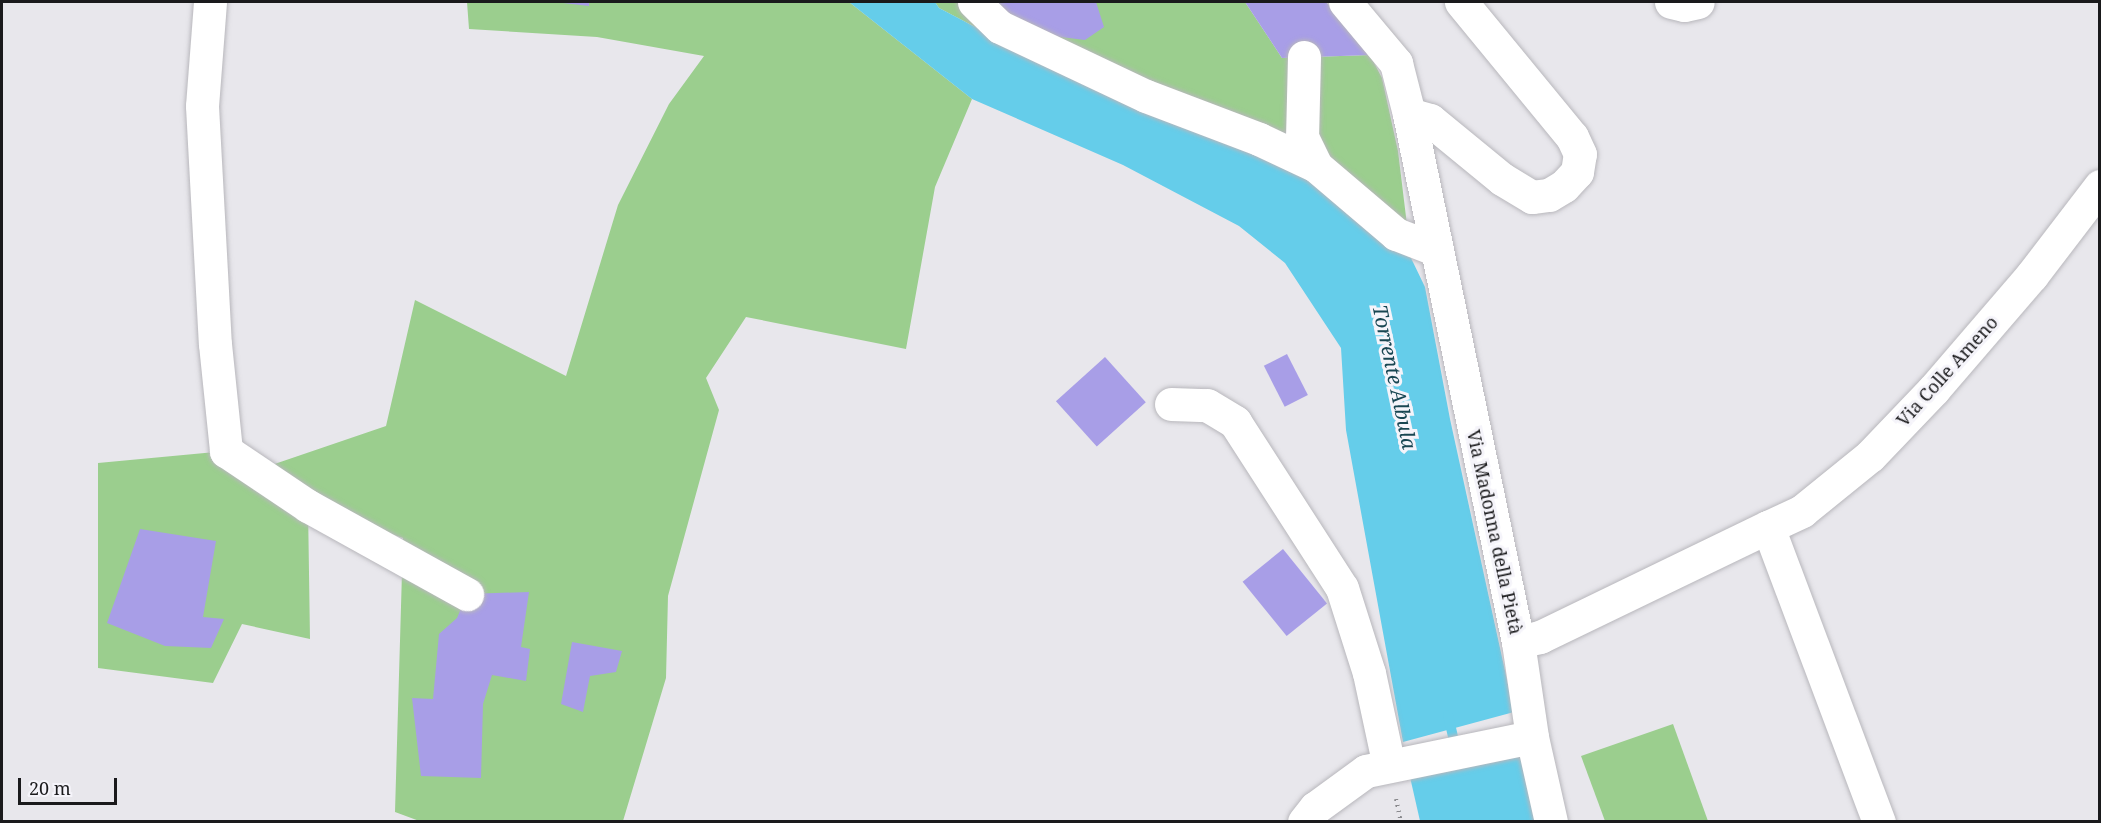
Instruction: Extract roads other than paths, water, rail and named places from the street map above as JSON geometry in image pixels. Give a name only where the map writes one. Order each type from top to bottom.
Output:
[{"type":"street","points":[[210,2],[202,106],[215,344],[226,451],[308,506],[467,594]]},
{"type":"street","points":[[975,2],[1000,27],[1146,96],[1259,140],[1316,166],[1396,234],[1437,250]]},
{"type":"street","name":"Via Madonna della Pietà","points":[[1345,2],[1396,63],[1409,114],[1518,642],[1540,637],[1768,527]]},
{"type":"street","points":[[1409,114],[1430,120],[1502,179],[1532,197],[1549,195],[1564,186],[1577,172],[1580,154],[1572,137],[1461,2]]},
{"type":"street","points":[[1671,2],[1684,5],[1698,2]]},
{"type":"street","points":[[1304,57],[1302,137],[1316,166]]},
{"type":"street","name":"Via Colle Ameno","points":[[1768,527],[1802,511],[1870,456],[1934,389],[2025,284],[2100,186]]},
{"type":"street","points":[[1171,404],[1207,405],[1234,422],[1342,588],[1369,673],[1389,766]]},
{"type":"street","points":[[1768,527],[1879,822]]},
{"type":"street","points":[[1518,642],[1532,736],[1551,822]]},
{"type":"street","points":[[1304,822],[1315,808],[1366,771],[1532,736]]},
{"type":"water","points":[[849,2],[935,2],[939,8],[1019,50],[1303,168],[1411,258],[1425,287],[1450,419],[1514,712],[1403,742],[1346,430],[1341,348],[1285,263],[1239,226],[1123,165],[972,99]]},
{"type":"water","points":[[1522,756],[1535,821],[1420,821],[1410,777]]},
{"type":"waterway","name":"Torrente Albula","points":[[1448,715],[1456,750]]}]
